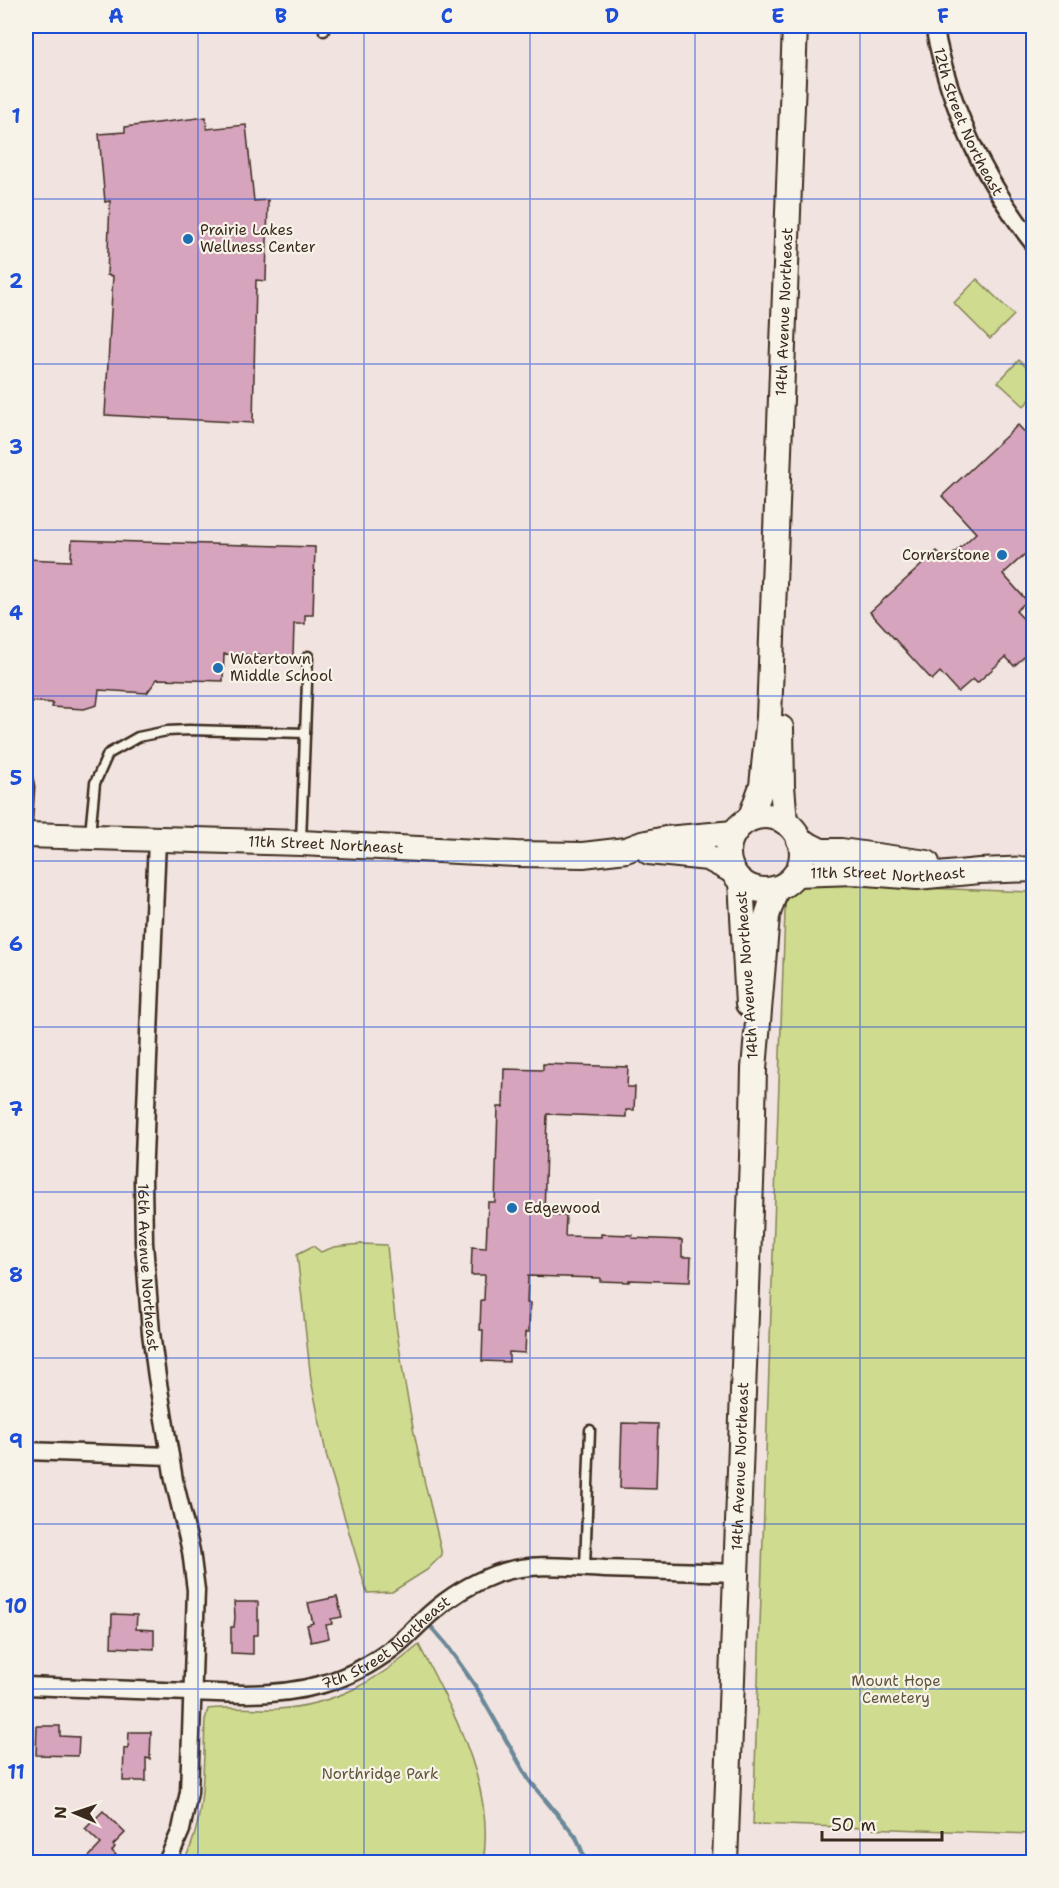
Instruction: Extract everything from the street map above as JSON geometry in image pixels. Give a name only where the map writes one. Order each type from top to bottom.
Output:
[{"type":"main road","name":"14th Avenue Northeast","points":[[742,826],[762,786],[769,717],[795,26]]},
{"type":"main road","name":"14th Avenue Northeast","points":[[773,599],[781,696],[782,786],[792,831]]},
{"type":"main road","points":[[762,816],[774,817],[792,831],[802,851],[801,863],[796,874],[787,883],[776,889],[764,890],[751,888],[737,876],[729,862],[729,842],[742,826],[762,816]]},
{"type":"main road","name":"11th Street Northeast","points":[[626,850],[666,839],[742,826]]},
{"type":"main road","name":"11th Street Northeast","points":[[792,831],[821,851],[841,851],[980,871]]},
{"type":"main road","name":"11th Street Northeast","points":[[26,835],[301,843],[516,854],[583,855],[626,850],[708,858],[737,876]]},
{"type":"main road","name":"11th Street Northeast","points":[[796,874],[855,872],[918,877],[980,871],[1034,870]]},
{"type":"main road","name":"14th Avenue Northeast","points":[[737,876],[754,1069]]},
{"type":"main road","name":"14th Avenue Northeast","points":[[725,1863],[753,1157],[754,1069],[767,916],[776,889]]},
{"type":"street","name":"12th Street Northeast","points":[[934,26],[949,87],[972,148],[1001,198],[1034,244]]},
{"type":"street","name":"16th Avenue Northeast","points":[[157,840],[143,1180],[144,1226],[151,1334],[170,1456],[195,1570],[196,1590],[189,1791],[181,1830],[167,1863]]},
{"type":"street","points":[[26,1451],[170,1456]]},
{"type":"street","name":"7th Street Northeast","points":[[26,1686],[270,1694],[297,1691],[320,1686],[349,1675],[376,1660],[444,1603],[478,1582],[508,1570],[585,1568],[737,1573]]},
{"type":"lane","points":[[301,843],[308,656]]},
{"type":"lane","points":[[90,837],[95,783],[108,754],[138,737],[167,731],[189,730],[305,733]]},
{"type":"lane","points":[[26,769],[29,787],[26,835]]},
{"type":"lane","points":[[585,1568],[590,1430]]},
{"type":"green space","points":[[977,279],[1014,315],[990,339],[954,303]]},
{"type":"green space","points":[[1019,360],[1033,374],[1033,396],[1024,406],[998,382]]},
{"type":"green space","name":"Mount Hope Cemetery","points":[[786,883],[1033,892],[1033,1834],[753,1824]]},
{"type":"green space","points":[[361,1244],[387,1245],[397,1335],[407,1395],[418,1455],[442,1555],[427,1570],[392,1592],[367,1593],[327,1458],[311,1380],[297,1254],[313,1246],[321,1252],[334,1247]]},
{"type":"green space","name":"Northridge Park","points":[[419,1645],[457,1722],[477,1778],[483,1806],[485,1834],[483,1862],[183,1862],[196,1830],[200,1812],[205,1720],[208,1709],[278,1709],[318,1702],[371,1680]]},
{"type":"building","name":"Prairie Lakes Wellness Center","points":[[206,117],[207,129],[246,125],[254,201],[268,200],[266,281],[256,280],[253,423],[105,415],[113,276],[107,275],[110,201],[105,202],[99,134],[125,132],[125,127]]},
{"type":"building","name":"Cornerstone","points":[[1018,425],[1034,442],[1034,546],[1003,574],[1027,601],[1016,611],[1034,630],[1034,648],[1014,666],[1006,657],[977,683],[973,679],[958,692],[940,672],[932,680],[870,612],[937,551],[946,561],[976,533],[942,496]]},
{"type":"building","points":[[72,540],[315,547],[313,615],[305,615],[305,624],[294,624],[293,656],[224,654],[223,681],[157,679],[147,693],[99,690],[97,705],[84,709],[52,707],[53,703],[26,701],[26,559],[71,561]]},
{"type":"building","name":"Edgewood","points":[[543,1064],[628,1067],[627,1087],[635,1087],[634,1110],[626,1110],[626,1117],[547,1114],[544,1215],[566,1216],[565,1236],[633,1235],[632,1238],[682,1240],[682,1257],[691,1257],[690,1282],[600,1281],[600,1278],[528,1276],[529,1332],[526,1332],[525,1353],[509,1352],[509,1362],[482,1361],[481,1300],[484,1300],[485,1275],[471,1275],[472,1247],[486,1248],[488,1202],[495,1202],[498,1107],[503,1107],[504,1069],[543,1070]]},
{"type":"building","points":[[622,1423],[658,1424],[656,1489],[620,1488]]},
{"type":"building","points":[[337,1597],[342,1617],[331,1619],[332,1624],[326,1625],[329,1638],[311,1642],[307,1625],[313,1623],[308,1603]]},
{"type":"building","points":[[234,1602],[258,1602],[258,1635],[253,1635],[253,1654],[231,1653],[231,1627],[234,1627],[235,1617]]},
{"type":"building","points":[[112,1614],[137,1615],[136,1629],[154,1630],[154,1649],[111,1647]]},
{"type":"building","points":[[37,1726],[60,1726],[60,1736],[79,1737],[78,1756],[36,1755]]},
{"type":"building","points":[[129,1732],[151,1732],[150,1759],[146,1758],[146,1781],[123,1781],[124,1748],[128,1749]]},
{"type":"building","points":[[103,1811],[125,1833],[113,1845],[115,1847],[112,1851],[124,1863],[83,1863],[101,1844],[85,1829]]},
{"type":"waterway","points":[[426,1621],[446,1644],[476,1687],[529,1780],[576,1837],[585,1859],[584,1862]]},
{"type":"place","name":"Prairie Lakes Wellness Center","points":[[188,239]]},
{"type":"place","name":"Cornerstone","points":[[1002,555]]},
{"type":"place","name":"Watertown Middle School","points":[[218,668]]},
{"type":"place","name":"Edgewood","points":[[512,1208]]}]
